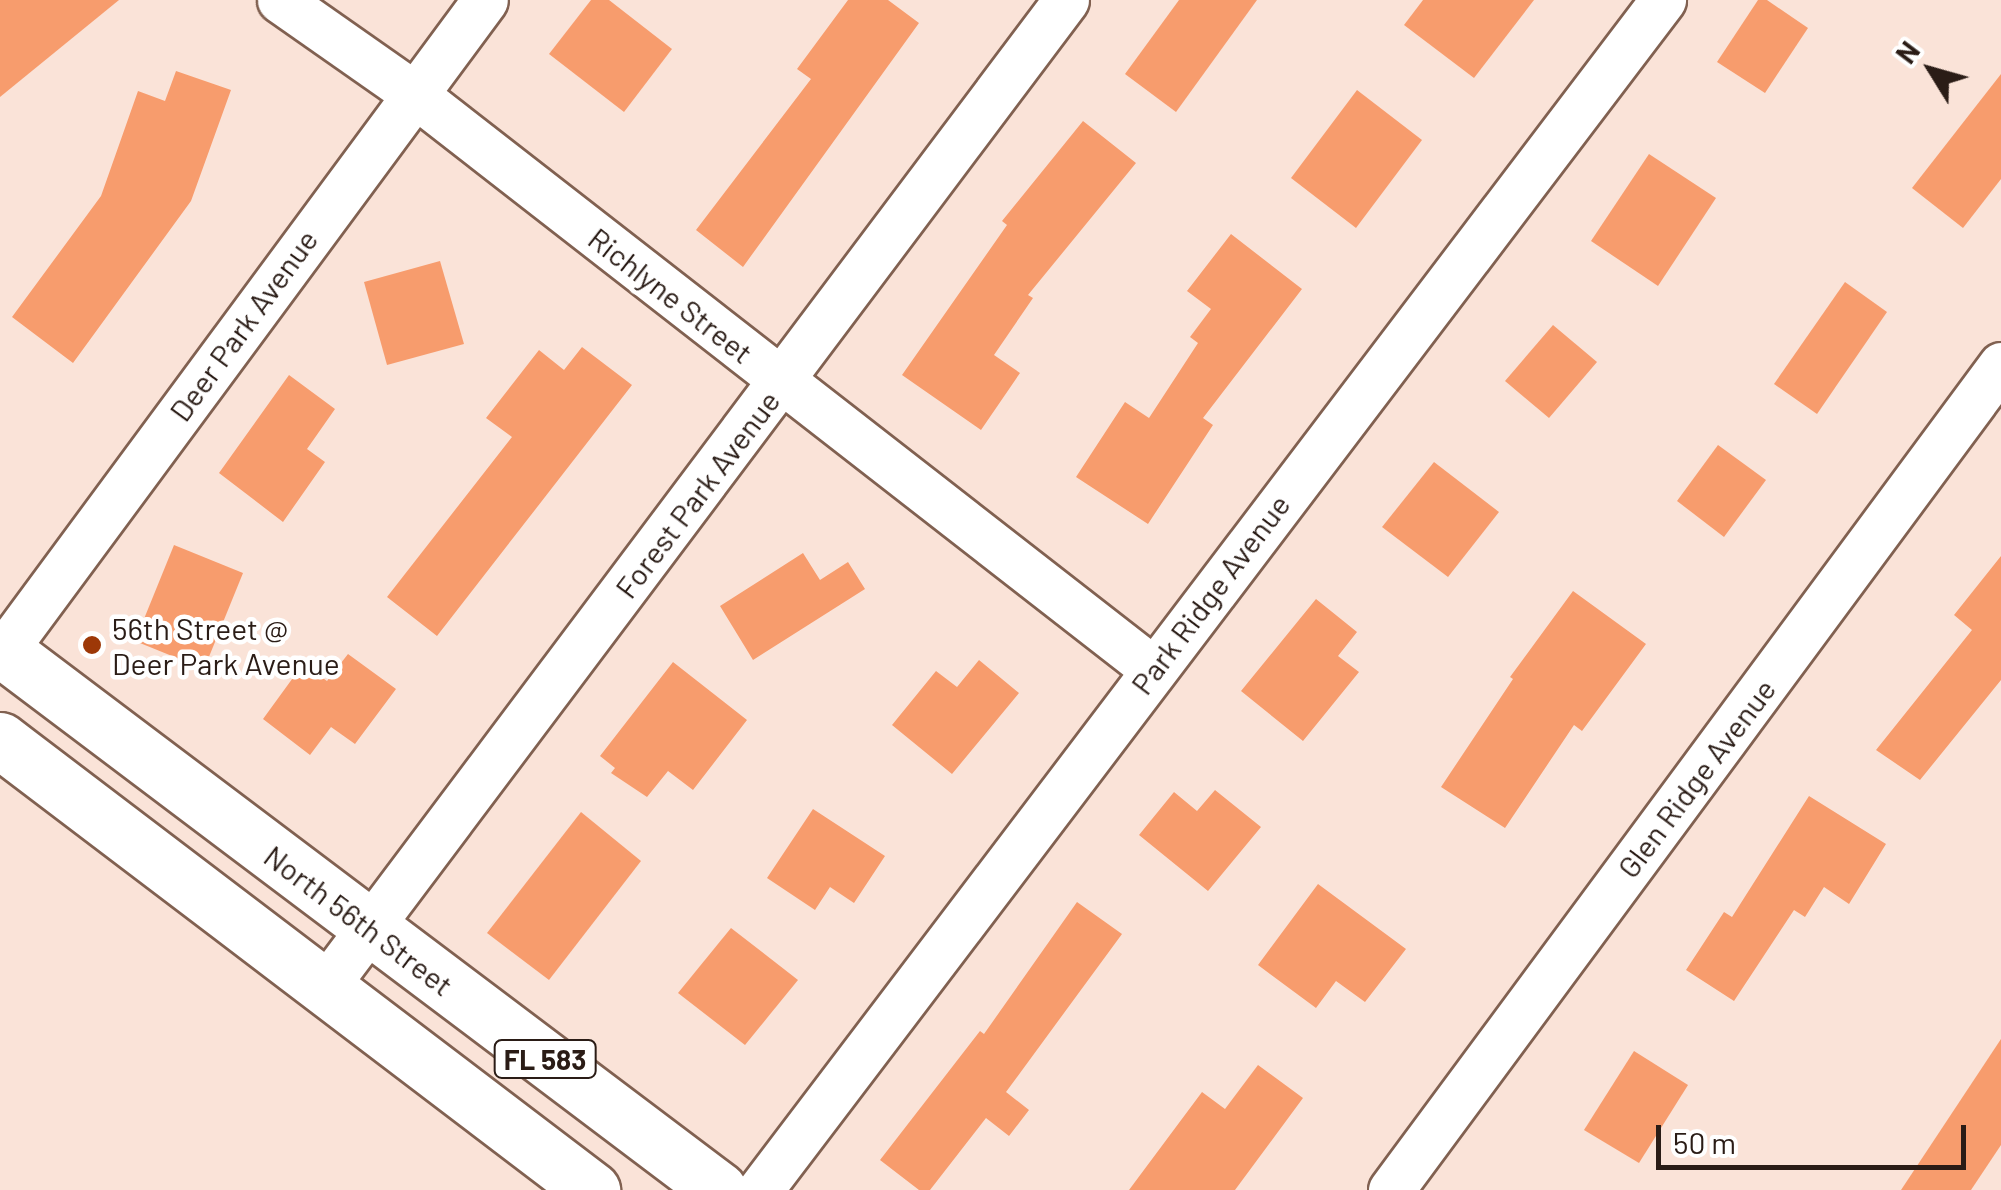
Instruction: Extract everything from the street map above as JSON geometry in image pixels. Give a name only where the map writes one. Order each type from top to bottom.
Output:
[{"type":"main road","name":"North 56th Street","points":[[2,649],[719,1190]]},
{"type":"main road","name":"FL 583","points":[[0,740],[592,1190]]},
{"type":"street","name":"Richlyne Street","points":[[280,0],[413,93],[1154,668]]},
{"type":"street","name":"Deer Park Avenue","points":[[2,649],[485,0]]},
{"type":"street","name":"Forest Park Avenue","points":[[324,987],[1066,0]]},
{"type":"street","name":"Park Ridge Avenue","points":[[760,1190],[1663,0]]},
{"type":"street","name":"Glen Ridge Avenue","points":[[1390,1190],[2001,366]]},
{"type":"building","points":[[0,0],[119,0],[0,97]]},
{"type":"building","points":[[591,0],[609,0],[672,49],[624,112],[549,54]]},
{"type":"building","points":[[848,0],[888,0],[919,23],[743,267],[696,230],[811,79],[797,69]]},
{"type":"building","points":[[1179,0],[1257,0],[1176,112],[1125,74]]},
{"type":"building","points":[[1423,0],[1534,0],[1474,78],[1404,25]]},
{"type":"building","points":[[1758,0],[1767,0],[1808,28],[1765,93],[1717,62]]},
{"type":"building","points":[[176,71],[231,90],[191,201],[73,363],[12,317],[101,196],[138,91],[165,101]]},
{"type":"building","points":[[2001,74],[2001,179],[1963,228],[1912,188]]},
{"type":"building","points":[[1357,90],[1422,140],[1356,228],[1291,178]]},
{"type":"building","points":[[1083,121],[1136,163],[1028,295],[1033,298],[994,355],[1020,373],[981,430],[902,375],[1007,225],[1002,221]]},
{"type":"building","points":[[1649,154],[1716,198],[1658,286],[1591,241]]},
{"type":"building","points":[[1231,234],[1302,289],[1203,418],[1213,425],[1148,524],[1076,477],[1125,402],[1149,418],[1198,343],[1190,337],[1211,309],[1187,291]]},
{"type":"building","points":[[440,261],[464,344],[387,365],[364,282]]},
{"type":"building","points":[[1845,282],[1887,312],[1817,414],[1774,384]]},
{"type":"building","points":[[1553,325],[1597,362],[1549,418],[1505,381]]},
{"type":"building","points":[[582,347],[632,385],[437,636],[387,597],[512,437],[486,418],[539,350],[564,370]]},
{"type":"building","points":[[289,375],[335,409],[307,449],[325,462],[283,522],[219,473]]},
{"type":"building","points":[[1718,445],[1766,480],[1724,537],[1677,501]]},
{"type":"building","points":[[1434,462],[1499,512],[1448,577],[1382,527]]},
{"type":"building","points":[[174,545],[243,573],[204,669],[135,641]]},
{"type":"building","points":[[803,553],[820,580],[848,562],[865,589],[753,660],[720,606]]},
{"type":"building","points":[[2001,556],[2001,680],[1920,780],[1876,750],[1972,630],[1954,615]]},
{"type":"building","points":[[1573,591],[1646,644],[1582,731],[1574,725],[1505,828],[1441,787],[1513,679],[1510,677]]},
{"type":"building","points":[[1316,599],[1357,632],[1338,656],[1359,672],[1303,741],[1241,691]]},
{"type":"building","points":[[348,654],[396,689],[355,744],[331,727],[310,755],[263,719],[303,664],[327,681]]},
{"type":"building","points":[[979,660],[1019,693],[952,774],[892,725],[936,671],[957,687]]},
{"type":"building","points":[[673,662],[747,720],[693,790],[668,771],[647,797],[611,773],[615,768],[600,756]]},
{"type":"building","points":[[1215,790],[1261,827],[1208,891],[1139,835],[1174,792],[1197,811]]},
{"type":"building","points":[[1809,796],[1886,844],[1849,904],[1824,887],[1805,917],[1794,910],[1734,1001],[1686,970],[1724,912],[1732,917]]},
{"type":"building","points":[[813,809],[885,856],[854,903],[830,887],[815,910],[767,878]]},
{"type":"building","points":[[581,812],[641,861],[549,980],[487,933]]},
{"type":"building","points":[[1318,884],[1406,949],[1365,1002],[1336,981],[1316,1008],[1258,965]]},
{"type":"building","points":[[1077,902],[1122,934],[1006,1092],[1029,1110],[1009,1136],[986,1118],[930,1190],[919,1190],[880,1160],[980,1031],[984,1034]]},
{"type":"building","points":[[731,928],[798,980],[745,1045],[678,993]]},
{"type":"building","points":[[2001,1039],[2001,1145],[1971,1190],[1901,1190]]},
{"type":"building","points":[[1634,1051],[1688,1085],[1639,1163],[1584,1130]]},
{"type":"building","points":[[1258,1065],[1303,1098],[1235,1190],[1129,1190],[1202,1092],[1225,1109]]},
{"type":"place","name":"56th Street @ Deer Park Avenue","points":[[92,645]]}]
